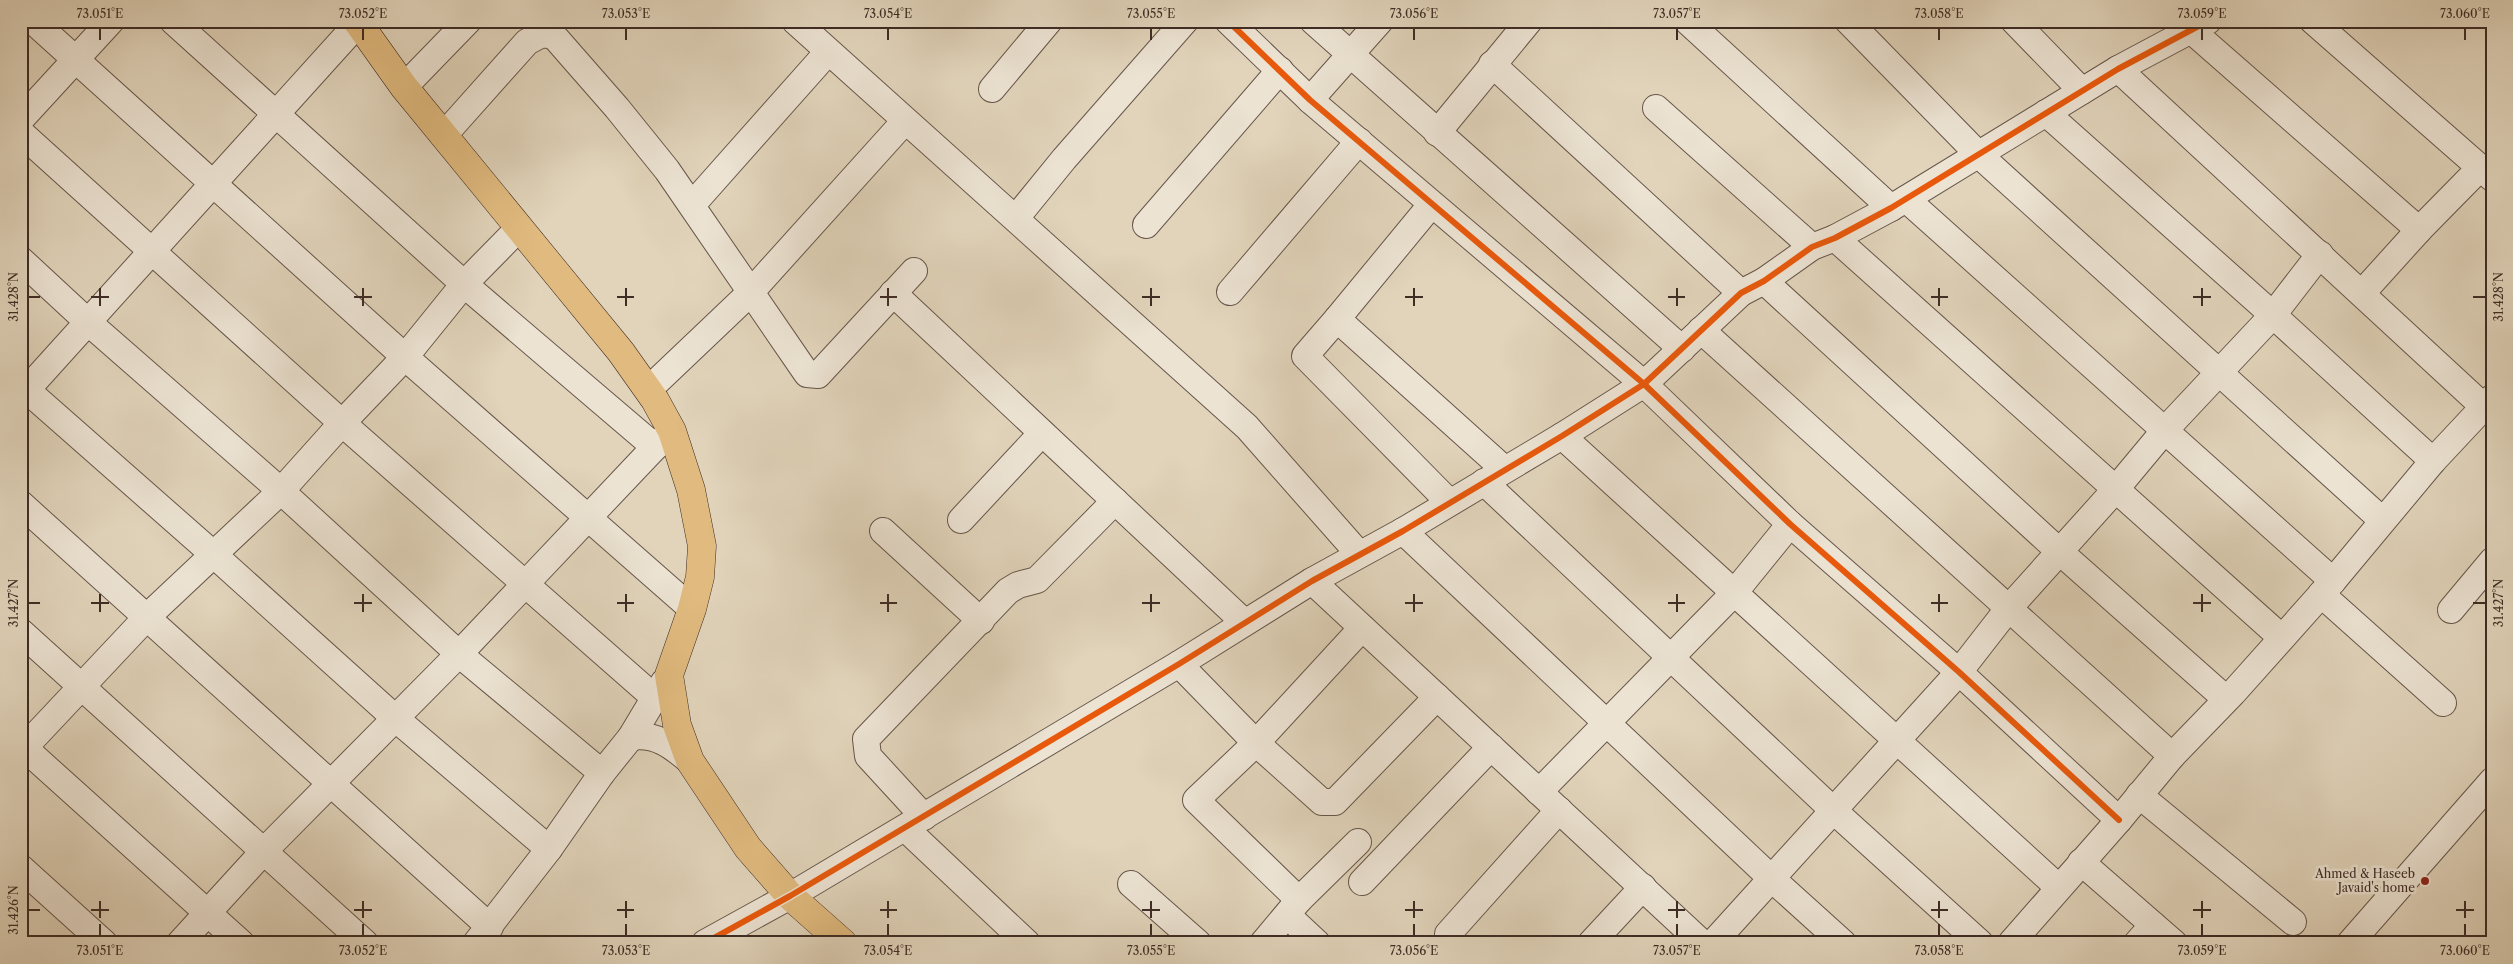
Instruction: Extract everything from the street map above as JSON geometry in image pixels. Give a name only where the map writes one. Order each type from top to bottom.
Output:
[{"type":"main road","points":[[358,22],[404,87],[621,352],[648,390],[663,439],[691,490],[702,546],[700,577],[692,609],[669,675],[677,725],[690,761],[748,848],[790,896],[843,943]]},
{"type":"street","points":[[33,21],[405,357],[692,609]]},
{"type":"street","points":[[21,119],[111,21]]},
{"type":"street","points":[[174,21],[464,284],[663,439],[459,654],[264,852],[180,943]]},
{"type":"street","points":[[404,87],[468,21]]},
{"type":"street","points":[[795,21],[827,53],[1016,218],[1247,427],[1359,554]]},
{"type":"street","points":[[992,89],[1049,21]]},
{"type":"street","points":[[1016,218],[1064,159],[1185,21]]},
{"type":"street","points":[[1228,21],[1310,100],[1431,205],[1644,384],[1790,524],[1959,672],[2119,820]]},
{"type":"street","points":[[1313,21],[1682,349]]},
{"type":"street","points":[[1310,100],[1380,21]]},
{"type":"street","points":[[1436,132],[1529,21]]},
{"type":"street","points":[[1687,21],[2165,430],[2443,703]]},
{"type":"street","points":[[1848,21],[1978,154],[2382,520]]},
{"type":"street","points":[[2014,21],[2082,91]]},
{"type":"street","points":[[2314,21],[2486,173],[2419,230],[2362,293]]},
{"type":"street","points":[[358,22],[276,115],[212,182],[88,324],[23,391],[213,554],[395,718],[549,849]]},
{"type":"street","points":[[705,943],[790,896],[1179,664],[1312,581],[1403,531],[1562,436],[1644,384],[1741,293],[1764,281],[1823,243],[1899,203],[2118,69],[2200,26],[2419,230]]},
{"type":"street","points":[[444,135],[526,42],[542,34],[554,36],[618,108],[667,170],[808,374],[818,375],[914,271]]},
{"type":"street","points":[[692,206],[827,53]]},
{"type":"street","points":[[1492,64],[1741,293]]},
{"type":"street","points":[[2010,943],[2119,820],[2172,756],[2327,588],[2433,461],[2486,413],[2362,293],[2118,69]]},
{"type":"street","points":[[1146,225],[1280,70]]},
{"type":"street","points":[[1656,108],[1823,243],[2115,490],[2282,638]]},
{"type":"street","points":[[2046,113],[2273,315],[2433,461]]},
{"type":"street","points":[[648,390],[750,292],[905,121]]},
{"type":"street","points":[[21,134],[342,423],[655,698]]},
{"type":"street","points":[[1230,292],[1359,141]]},
{"type":"street","points":[[1431,205],[1305,356],[1449,502]]},
{"type":"street","points":[[241,943],[22,748],[147,617],[281,491],[405,357],[464,284],[520,228]]},
{"type":"street","points":[[1713,943],[1959,672],[2008,609],[2115,490],[2165,430],[2273,315],[2320,254]]},
{"type":"street","points":[[21,260],[88,324],[281,491],[459,654],[602,773]]},
{"type":"street","points":[[1764,281],[2060,552],[2226,698]]},
{"type":"street","points":[[893,293],[1244,622]]},
{"type":"street","points":[[1337,319],[1494,476],[1671,658],[1834,811],[1980,943]]},
{"type":"street","points":[[1701,330],[2172,756]]},
{"type":"street","points":[[961,520],[1042,432]]},
{"type":"street","points":[[1562,436],[2058,887]]},
{"type":"street","points":[[1027,943],[915,822],[868,756],[866,739],[1008,591],[1018,585],[1037,580],[1115,501]]},
{"type":"street","points":[[21,504],[331,783],[483,935],[549,849],[602,773],[631,738],[669,675]]},
{"type":"street","points":[[1539,792],[1734,593],[1790,524]]},
{"type":"street","points":[[883,531],[981,621]]},
{"type":"street","points":[[1403,531],[1771,878],[1843,943]]},
{"type":"street","points":[[2451,610],[2492,561]]},
{"type":"street","points":[[1312,581],[1702,943]]},
{"type":"street","points":[[1317,943],[1293,907],[1196,800],[1256,743],[1362,628]]},
{"type":"street","points":[[21,632],[365,943]]},
{"type":"street","points":[[1179,664],[1256,743],[1322,802],[1334,802],[1437,697]]},
{"type":"street","points":[[631,738],[640,736],[661,740],[690,761]]},
{"type":"street","points":[[1362,882],[1491,747]]},
{"type":"street","points":[[2350,943],[2492,781]]},
{"type":"street","points":[[2139,795],[2293,922]]},
{"type":"street","points":[[1448,934],[1559,810]]},
{"type":"street","points":[[1263,943],[1293,907],[1358,842]]},
{"type":"street","points":[[2080,862],[2145,934],[2174,943]]},
{"type":"street","points":[[21,868],[104,943]]},
{"type":"street","points":[[1131,884],[1198,943]]},
{"type":"street","points":[[1591,943],[1642,887]]},
{"type":"cycle path","points":[[1228,21],[1310,100],[1644,384],[1790,524],[1959,672],[2119,820]]},
{"type":"cycle path","points":[[705,943],[790,896],[1179,664],[1312,581],[1403,531],[1562,436],[1644,384],[1741,293],[1764,281],[1812,247],[1835,238],[1891,208],[2118,69],[2208,21]]},
{"type":"place","name":"Ahmed & Haseeb Javaid's home","points":[[2425,881]]}]
